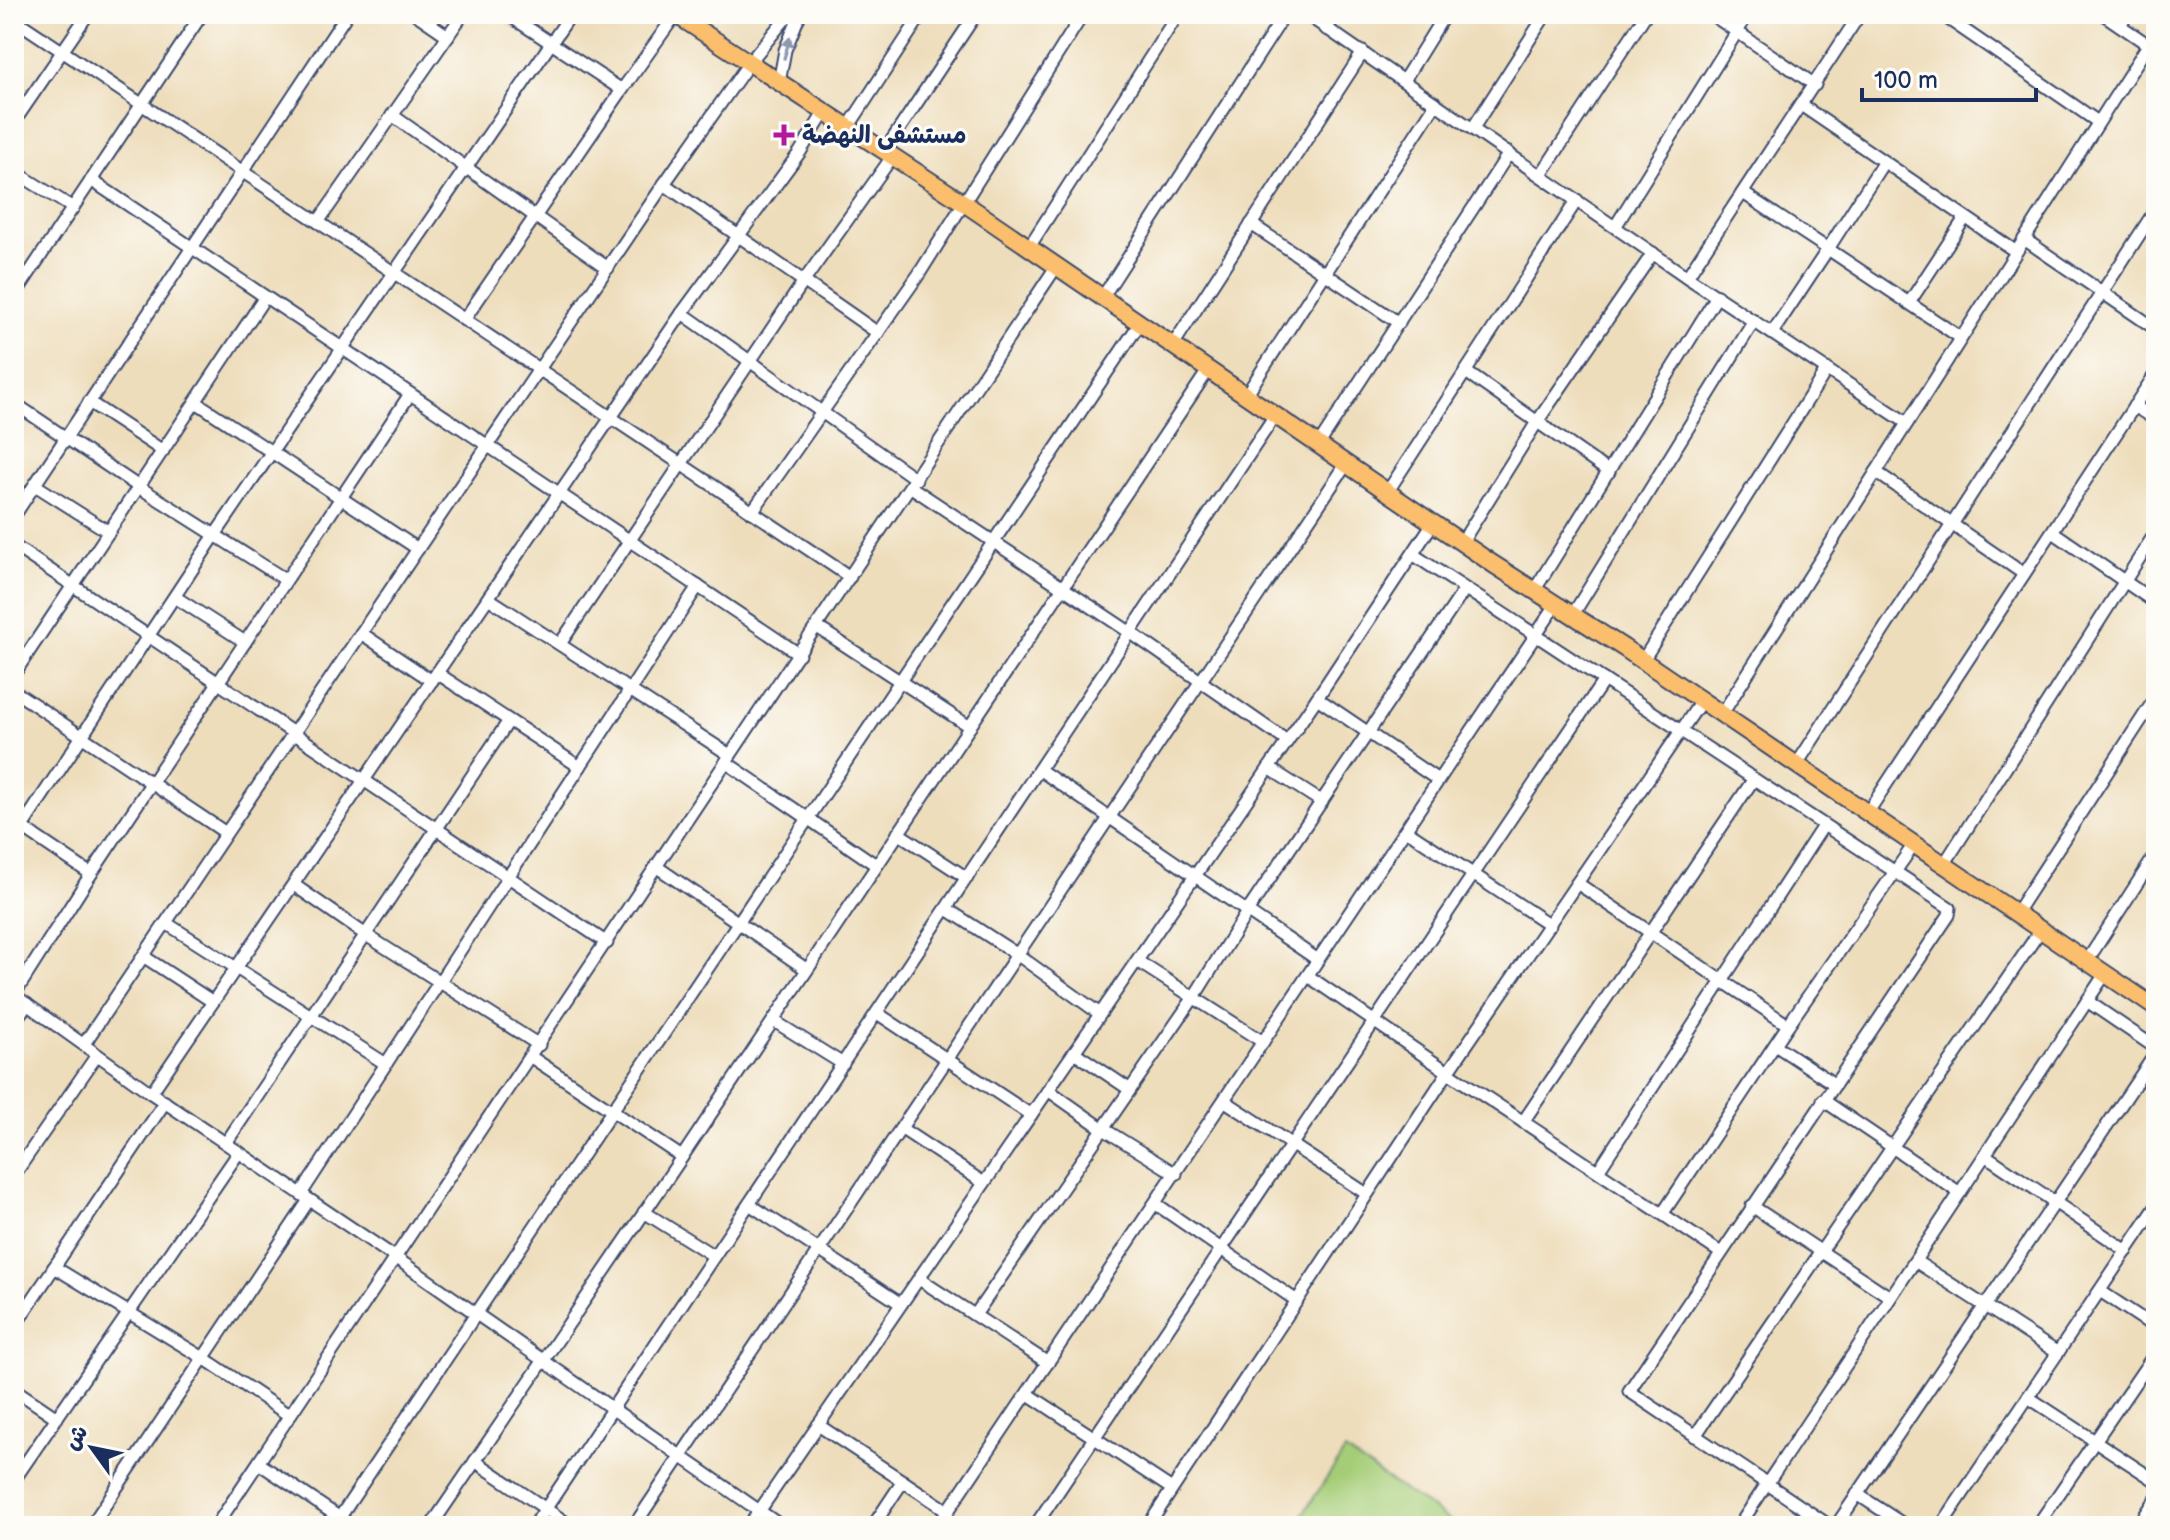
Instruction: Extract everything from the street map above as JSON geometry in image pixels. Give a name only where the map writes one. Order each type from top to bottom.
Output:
[{"type":"highway","points":[[676,14],[964,203],[1433,523],[1643,660],[2156,1008]]},
{"type":"street","points":[[14,122],[88,14]]},
{"type":"street","points":[[14,296],[202,14]]},
{"type":"street","points":[[14,516],[347,14]]},
{"type":"street","points":[[416,14],[448,36]]},
{"type":"street","points":[[318,222],[463,14]]},
{"type":"street","points":[[507,14],[622,90]]},
{"type":"street","points":[[14,839],[18,825],[82,736],[393,272],[571,14]]},
{"type":"street","points":[[464,320],[676,14]]},
{"type":"street","points":[[84,1044],[664,184],[749,63],[789,14]]},
{"type":"street","points":[[779,83],[785,50],[800,14]]},
{"type":"street","points":[[847,129],[922,14]]},
{"type":"street","points":[[560,644],[888,155],[976,14]]},
{"type":"street","points":[[752,512],[878,333],[1083,14]]},
{"type":"street","points":[[1029,247],[1178,14]]},
{"type":"street","points":[[1102,298],[1285,14]]},
{"type":"street","points":[[1306,14],[1687,277],[1907,423]]},
{"type":"street","points":[[1326,29],[1336,14]]},
{"type":"street","points":[[1404,80],[1445,14]]},
{"type":"street","points":[[1473,128],[1546,14]]},
{"type":"street","points":[[1541,175],[1646,14]]},
{"type":"street","points":[[1711,14],[1815,85]]},
{"type":"street","points":[[1615,227],[1748,14]]},
{"type":"street","points":[[1687,277],[1860,14]]},
{"type":"street","points":[[1941,14],[2098,122]]},
{"type":"street","points":[[1722,714],[2098,122],[2152,47],[2103,14]]},
{"type":"street","points":[[2120,25],[2127,14]]},
{"type":"street","points":[[14,19],[850,577]]},
{"type":"street","points":[[1173,345],[1363,52]]},
{"type":"street","points":[[1246,395],[1436,103]]},
{"type":"street","points":[[1801,105],[2015,251]]},
{"type":"street","points":[[151,1093],[682,313],[824,113]]},
{"type":"street","points":[[392,115],[608,268]]},
{"type":"street","points":[[1319,444],[1509,153]]},
{"type":"street","points":[[1772,333],[1883,163]]},
{"type":"street","points":[[14,171],[73,208]]},
{"type":"street","points":[[91,180],[799,654]]},
{"type":"street","points":[[664,184],[878,333]]},
{"type":"street","points":[[1743,193],[1961,338]]},
{"type":"street","points":[[1388,491],[1577,200]]},
{"type":"street","points":[[1797,764],[2156,209]]},
{"type":"street","points":[[1909,303],[1965,218]]},
{"type":"street","points":[[1251,224],[1399,323]]},
{"type":"street","points":[[2024,239],[2156,329]]},
{"type":"street","points":[[1462,542],[1537,422],[1653,253]]},
{"type":"street","points":[[216,1526],[1056,267]]},
{"type":"street","points":[[1534,591],[1717,296]]},
{"type":"street","points":[[14,674],[265,297]]},
{"type":"street","points":[[682,313],[821,412],[994,543],[1287,741]]},
{"type":"street","points":[[1572,616],[1754,321]]},
{"type":"street","points":[[336,1522],[1140,323]]},
{"type":"street","points":[[431,1526],[774,1021],[1209,369]]},
{"type":"street","points":[[1643,660],[1827,369]]},
{"type":"street","points":[[1466,372],[1609,472]]},
{"type":"street","points":[[1868,812],[2156,373]]},
{"type":"street","points":[[410,394],[14,995],[151,1093],[396,1258],[781,1526]]},
{"type":"street","points":[[89,402],[163,451]]},
{"type":"street","points":[[196,402],[418,549]]},
{"type":"street","points":[[14,403],[286,580]]},
{"type":"street","points":[[2134,406],[2156,420]]},
{"type":"street","points":[[534,1526],[1276,414]]},
{"type":"street","points":[[634,1526],[1203,682],[1347,463]]},
{"type":"street","points":[[1876,472],[2024,574]]},
{"type":"street","points":[[35,485],[109,532]]},
{"type":"street","points":[[749,1526],[1317,698],[1433,523]]},
{"type":"street","points":[[2053,532],[2156,603]]},
{"type":"street","points":[[1945,863],[2156,532]]},
{"type":"street","points":[[14,546],[607,943]]},
{"type":"street","points":[[1414,555],[1951,911],[1629,1391],[1830,1526]]},
{"type":"street","points":[[91,1526],[205,1359],[386,1064],[698,586]]},
{"type":"street","points":[[975,1315],[1194,997],[1247,912],[1465,589]]},
{"type":"street","points":[[175,597],[245,642]]},
{"type":"street","points":[[488,598],[630,689],[876,865]]},
{"type":"street","points":[[938,1526],[1556,605]]},
{"type":"street","points":[[817,627],[970,727]]},
{"type":"street","points":[[361,633],[580,767]]},
{"type":"street","points":[[1035,1526],[1604,680]]},
{"type":"street","points":[[14,691],[226,833]]},
{"type":"street","points":[[2017,911],[2156,697]]},
{"type":"street","points":[[1317,698],[1438,780]]},
{"type":"street","points":[[1148,1526],[1448,1072],[1702,700]]},
{"type":"street","points":[[226,1143],[508,722]]},
{"type":"street","points":[[1269,768],[1322,802]]},
{"type":"street","points":[[1040,770],[1318,960]]},
{"type":"street","points":[[1523,1122],[1753,780]]},
{"type":"street","points":[[18,825],[91,874]]},
{"type":"street","points":[[1598,1171],[1823,826]]},
{"type":"street","points":[[1406,830],[1550,925]]},
{"type":"street","points":[[898,833],[967,878]]},
{"type":"street","points":[[1663,1213],[1788,1025],[1915,843]]},
{"type":"street","points":[[2087,961],[2156,854]]},
{"type":"street","points":[[657,867],[806,969]]},
{"type":"street","points":[[1577,883],[1788,1025]]},
{"type":"street","points":[[294,885],[366,935],[539,1045]]},
{"type":"street","points":[[947,909],[1100,1014]]},
{"type":"street","points":[[166,923],[386,1064]]},
{"type":"street","points":[[1695,1436],[2042,928]]},
{"type":"street","points":[[143,956],[213,1002]]},
{"type":"street","points":[[1137,961],[1263,1042]]},
{"type":"street","points":[[1739,1526],[2105,974]]},
{"type":"street","points":[[1308,976],[1721,1253]]},
{"type":"street","points":[[1836,1526],[2156,1050],[2087,1001]]},
{"type":"street","points":[[14,1022],[27,1004]]},
{"type":"street","points":[[877,1013],[1031,1115]]},
{"type":"street","points":[[774,1021],[843,1064]]},
{"type":"street","points":[[1775,1045],[1834,1084]]},
{"type":"street","points":[[1074,1052],[1129,1089]]},
{"type":"street","points":[[14,1175],[97,1055]]},
{"type":"street","points":[[531,1057],[682,1157]]},
{"type":"street","points":[[1048,1090],[1176,1174]]},
{"type":"street","points":[[1823,1100],[1960,1193]]},
{"type":"street","points":[[1225,1101],[1367,1194]]},
{"type":"street","points":[[14,1327],[165,1102]]},
{"type":"street","points":[[902,1129],[984,1183]]},
{"type":"street","points":[[14,1480],[239,1152]]},
{"type":"street","points":[[1985,1155],[2127,1251]]},
{"type":"street","points":[[749,1204],[901,1304]]},
{"type":"street","points":[[1156,1204],[1297,1301]]},
{"type":"street","points":[[1752,1206],[1890,1297]]},
{"type":"street","points":[[1941,1526],[2156,1207]]},
{"type":"street","points":[[644,1212],[714,1256]]},
{"type":"street","points":[[1915,1261],[2058,1353]]},
{"type":"street","points":[[54,1267],[205,1359],[290,1416]]},
{"type":"street","points":[[919,1279],[1048,1363]]},
{"type":"street","points":[[2100,1291],[2156,1328]]},
{"type":"street","points":[[2037,1526],[2156,1352]]},
{"type":"street","points":[[14,1389],[57,1418]]},
{"type":"street","points":[[1028,1394],[1172,1489]]},
{"type":"street","points":[[2028,1397],[2156,1481]]},
{"type":"street","points":[[818,1425],[948,1511]]},
{"type":"street","points":[[475,1461],[571,1526]]},
{"type":"street","points":[[260,1464],[336,1522],[352,1526]]},
{"type":"street","points":[[873,1526],[903,1481]]},
{"type":"street","points":[[1857,1494],[1906,1526]]},
{"type":"street","points":[[2138,1526],[2156,1499]]},
{"type":"green space","points":[[1345,1451],[1458,1526],[1295,1526]]},
{"type":"place","name":"مستشفى النهضة","points":[[784,135]]}]
